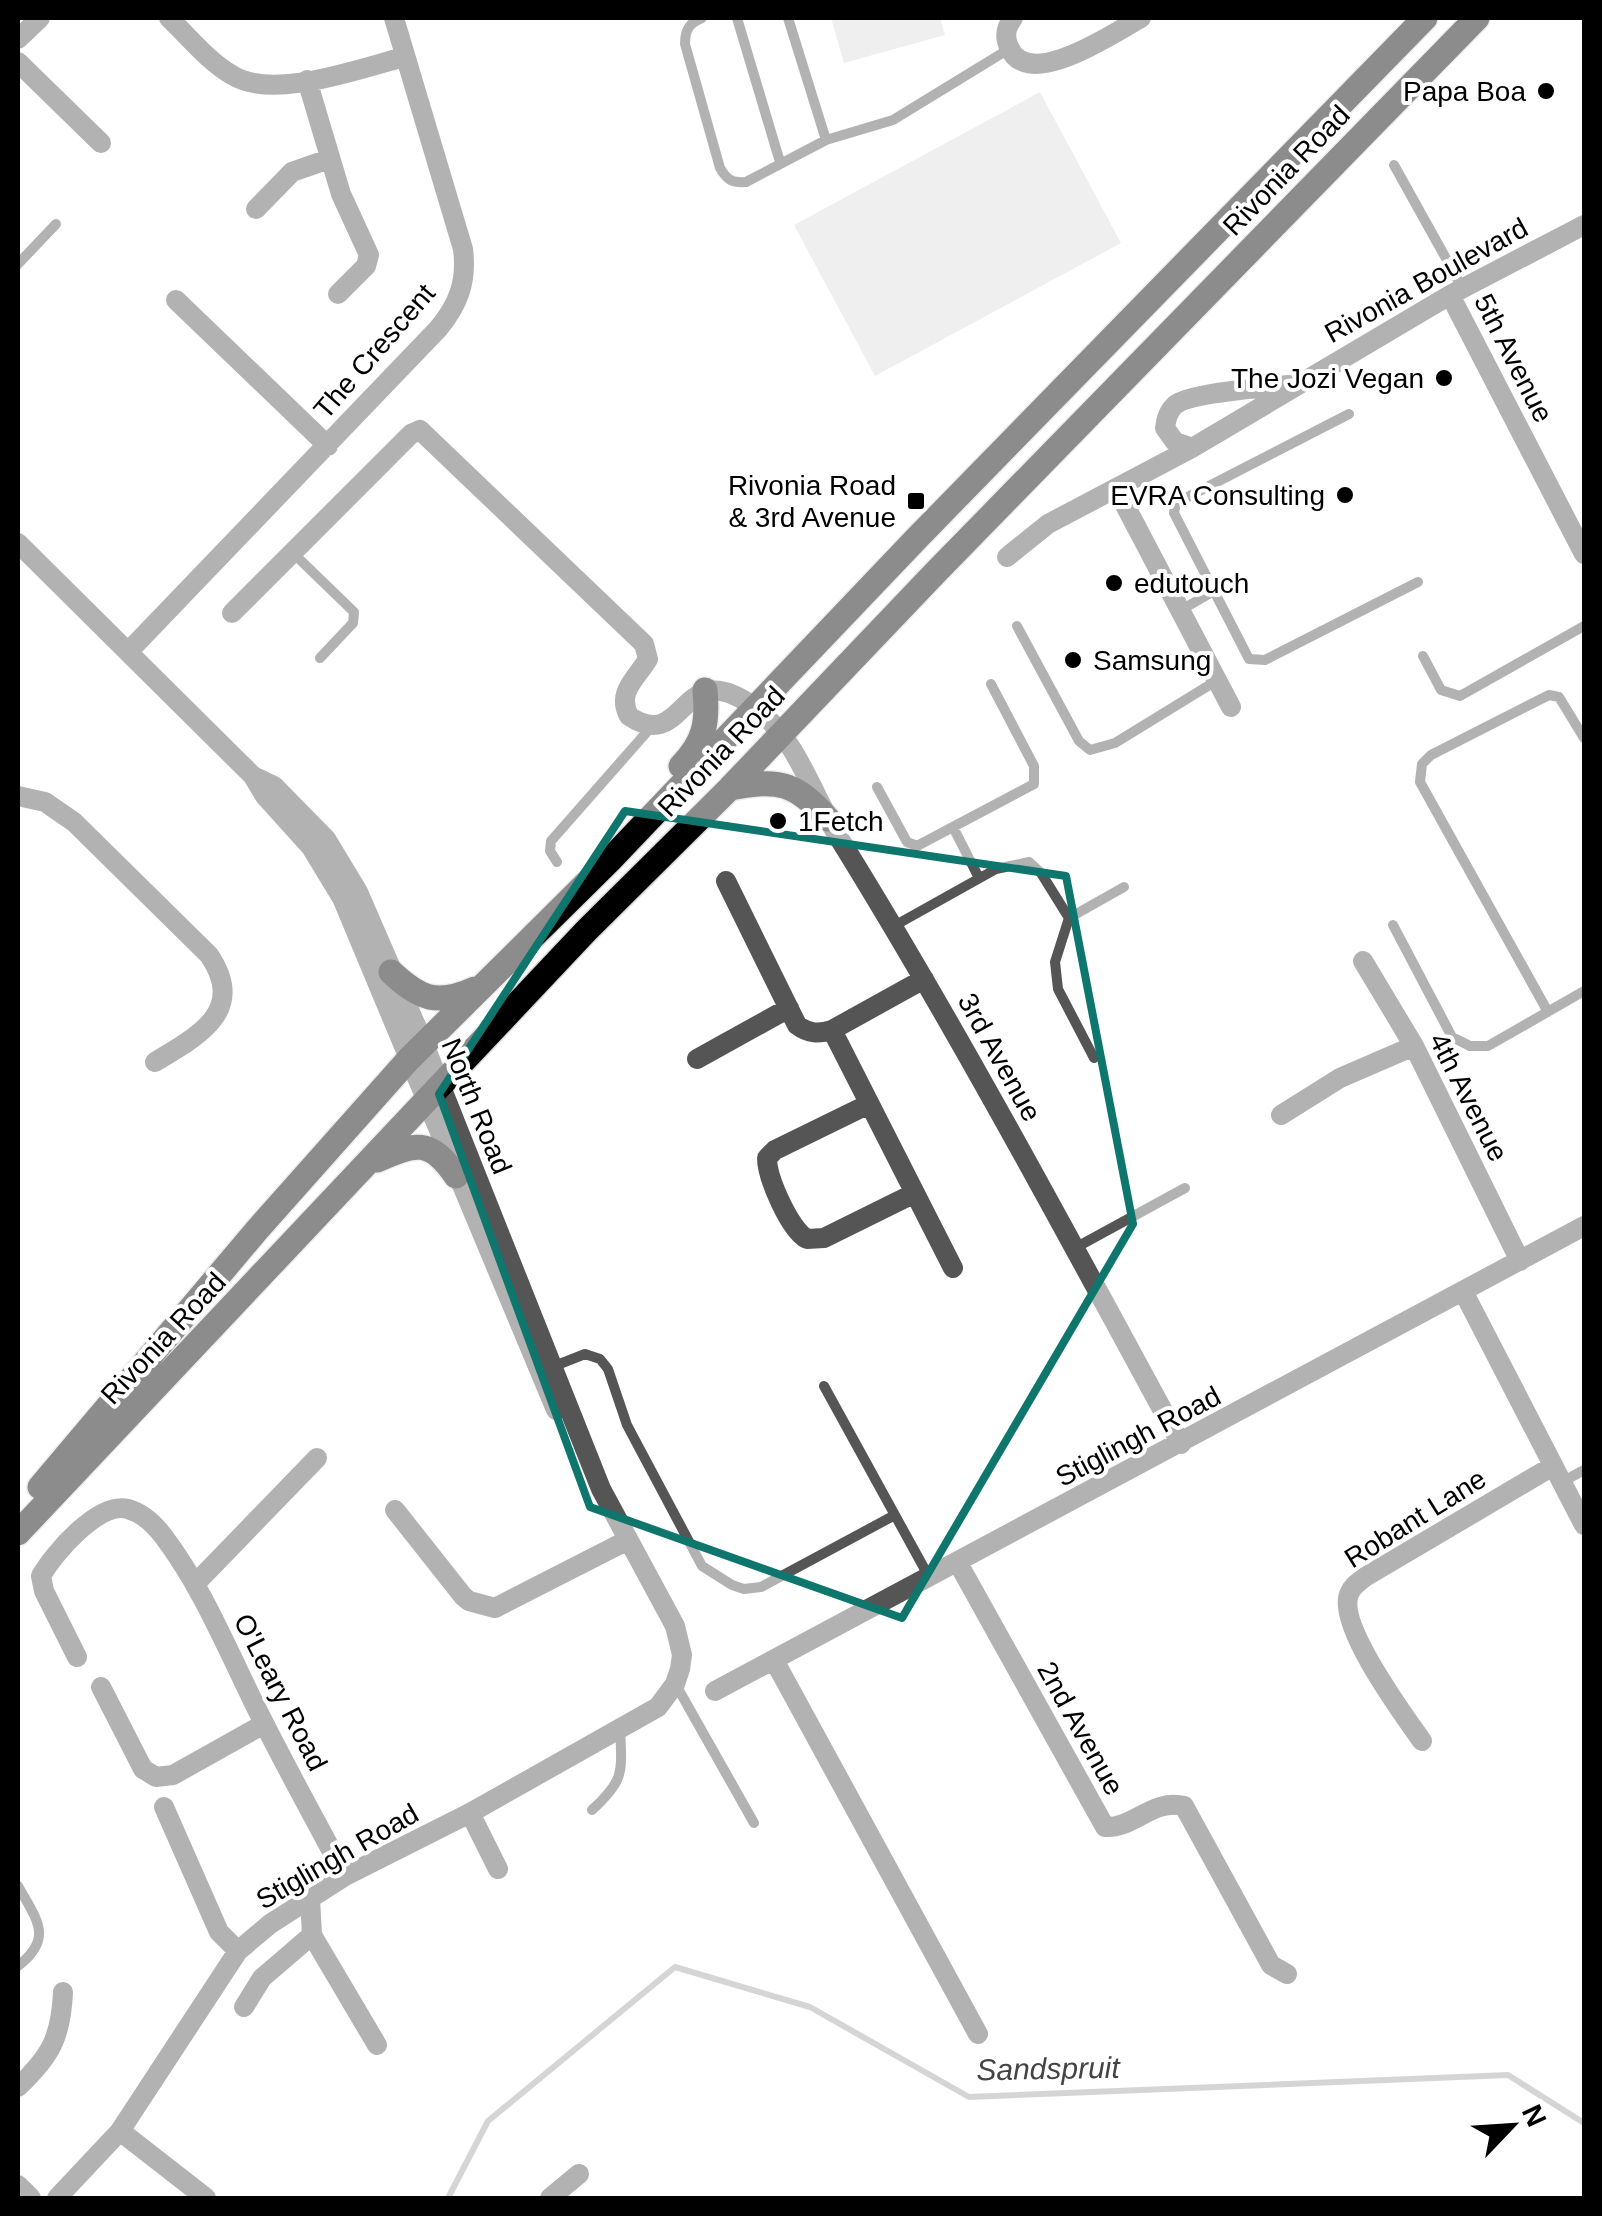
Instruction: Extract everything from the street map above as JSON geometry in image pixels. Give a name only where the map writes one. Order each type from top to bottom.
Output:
[{"type":"main road","name":"Rivonia Road","points":[[18,1514],[258,1230],[416,1052],[610,860],[931,524],[1426,18]]},
{"type":"main road","name":"Rivonia Road","points":[[18,1533],[586,931],[730,788],[1477,18]]},
{"type":"main road","points":[[610,860],[622,829],[699,745],[708,715],[706,690]]},
{"type":"main road","points":[[730,788],[763,782],[789,786],[808,797],[828,820]]},
{"type":"main road","points":[[391,972],[424,997],[456,998],[483,985]]},
{"type":"main road","points":[[365,1166],[411,1146],[422,1146],[442,1156],[456,1176]]},
{"type":"street","points":[[18,39],[40,18]]},
{"type":"street","points":[[169,18],[234,77],[264,86],[405,57]]},
{"type":"street","name":"The Crescent","points":[[130,651],[328,446],[447,319],[457,303],[464,279],[463,249],[394,18]]},
{"type":"street","points":[[1013,18],[1006,34],[1009,49],[1022,63],[1042,64],[1079,52],[1141,18]]},
{"type":"street","points":[[18,62],[101,142]]},
{"type":"street","points":[[306,80],[330,159],[369,259],[338,294]]},
{"type":"street","points":[[256,210],[292,172],[330,159]]},
{"type":"street","name":"Rivonia Boulevard","points":[[1007,557],[1048,524],[1192,448],[1456,292],[1584,225]]},
{"type":"street","name":"5th Avenue","points":[[1456,292],[1584,554]]},
{"type":"street","points":[[176,300],[328,446]]},
{"type":"street","name":"Rivonia Boulevard","points":[[1192,448],[1174,442],[1165,428],[1176,404],[1214,394],[1295,385]]},
{"type":"street","points":[[232,613],[411,434],[422,430],[644,644],[648,659],[628,687],[624,704],[634,719],[653,725],[673,717],[706,690]]},
{"type":"street","points":[[1116,488],[1230,708]]},
{"type":"street","name":"North Road","points":[[18,542],[254,776],[265,796],[311,846],[342,898],[416,1052],[601,1489],[675,1626],[682,1656],[675,1684]]},
{"type":"street","name":"3rd Avenue","points":[[706,690],[726,690],[756,708],[782,731],[828,820],[924,979],[1181,1444]]},
{"type":"street","name":"North Road","points":[[254,776],[287,798],[337,854],[358,892],[391,972],[416,1052]]},
{"type":"street","points":[[18,796],[44,802],[74,822],[218,968],[222,1001],[210,1025],[156,1062]]},
{"type":"street","points":[[726,881],[797,1025],[804,1030],[832,1030],[924,979]]},
{"type":"street","name":"4th Avenue","points":[[1363,961],[1414,1046],[1520,1261]]},
{"type":"street","points":[[697,1059],[789,1008]]},
{"type":"street","points":[[832,1030],[953,1268]]},
{"type":"street","points":[[1281,1115],[1340,1078],[1414,1046]]},
{"type":"street","name":"North Road","points":[[434,1094],[456,1176],[578,1459],[601,1489]]},
{"type":"street","points":[[869,1104],[775,1150],[768,1158],[768,1172],[794,1228],[806,1239],[824,1238],[915,1193]]},
{"type":"street","name":"Stiglingh Road","points":[[715,1691],[1584,1226]]},
{"type":"street","points":[[1464,1293],[1584,1525]]},
{"type":"street","points":[[195,1584],[317,1458]]},
{"type":"street","name":"Robant Lane","points":[[1422,1741],[1355,1633],[1348,1603],[1350,1592],[1365,1577],[1558,1474]]},
{"type":"street","name":"O'Leary Road","points":[[78,1657],[41,1584],[41,1576],[86,1525],[111,1509],[132,1510],[164,1536],[195,1584],[345,1876]]},
{"type":"street","points":[[395,1510],[463,1596],[495,1608],[628,1540]]},
{"type":"street","name":"2nd Avenue","points":[[958,1562],[1105,1827],[1114,1827],[1160,1805],[1184,1806],[1272,1966],[1287,1974]]},
{"type":"street","points":[[774,1660],[978,2034]]},
{"type":"street","name":"Stiglingh Road","points":[[58,2198],[120,2131],[238,1951],[270,1924],[345,1876],[470,1812],[658,1707],[675,1684]]},
{"type":"street","points":[[101,1687],[143,1769],[156,1778],[173,1775],[264,1724]]},
{"type":"street","points":[[164,1807],[218,1932],[238,1951]]},
{"type":"street","points":[[470,1812],[498,1870]]},
{"type":"street","points":[[310,1898],[312,1935],[378,2045]]},
{"type":"street","points":[[244,2006],[262,1978],[312,1935]]},
{"type":"street","points":[[18,2087],[47,2054],[56,2037],[62,2024],[63,1992]]},
{"type":"street","points":[[120,2131],[206,2198]]},
{"type":"street","points":[[550,2198],[579,2174]]},
{"type":"street","points":[[18,2185],[30,2198]]},
{"type":"lane","points":[[702,18],[692,22],[685,32],[685,44],[720,168],[734,183],[746,182],[826,140],[893,120],[1009,49]]},
{"type":"lane","points":[[737,18],[780,162]]},
{"type":"lane","points":[[788,18],[826,140]]},
{"type":"lane","points":[[1394,165],[1456,292]]},
{"type":"lane","points":[[18,264],[56,224]]},
{"type":"lane","points":[[1349,414],[1176,503],[1174,512],[1249,659],[1265,660],[1418,582]]},
{"type":"lane","points":[[292,553],[354,612],[354,623],[320,658]]},
{"type":"lane","points":[[1180,610],[1214,592]]},
{"type":"lane","points":[[1017,626],[1080,742],[1090,750],[1115,743],[1216,681]]},
{"type":"lane","points":[[1423,656],[1441,690],[1460,696],[1584,626]]},
{"type":"lane","points":[[877,787],[907,842],[917,846],[1034,784],[1034,766],[991,684]]},
{"type":"lane","points":[[1548,1012],[1420,782],[1419,771],[1430,755],[1549,695],[1559,697],[1584,738]]},
{"type":"lane","points":[[557,862],[550,852],[553,838],[653,725]]},
{"type":"lane","points":[[954,829],[979,878]]},
{"type":"lane","points":[[894,926],[1006,865],[1029,862],[1070,918]]},
{"type":"lane","points":[[1094,1058],[1064,1005],[1055,962],[1070,918],[1124,888]]},
{"type":"lane","points":[[1393,925],[1452,1038],[1458,1042],[1488,1046],[1584,991]]},
{"type":"lane","points":[[1074,1248],[1186,1188]]},
{"type":"lane","points":[[552,1367],[585,1354],[594,1355],[604,1364],[626,1425],[702,1566],[732,1585],[744,1589],[761,1587],[895,1514]]},
{"type":"lane","points":[[824,1386],[930,1578]]},
{"type":"lane","points":[[1558,1474],[1584,1470]]},
{"type":"lane","points":[[675,1684],[754,1822]]},
{"type":"lane","points":[[592,1810],[618,1784],[622,1763],[620,1728]]},
{"type":"lane","points":[[18,1886],[41,1935],[38,1947],[18,1966]]},
{"type":"highlighted area","points":[[625,811],[1066,876],[1133,1224],[902,1618],[590,1507],[439,1094]]},
{"type":"shaded area","points":[[831,18],[940,18],[945,35],[844,63]]},
{"type":"shaded area","points":[[1040,92],[1121,243],[875,376],[794,225]]},
{"type":"waterway","name":"Sandspruit","points":[[448,2198],[488,2121],[675,1967],[810,2007],[969,2097],[1508,2075],[1584,2123]]},
{"type":"place","name":"Papa Boa","points":[[1546,91]]},
{"type":"place","name":"The Jozi Vegan","points":[[1444,378]]},
{"type":"place","name":"EVRA Consulting","points":[[1345,495]]},
{"type":"place","name":"Rivonia Road & 3rd Avenue","points":[[916,501]]},
{"type":"place","name":"edutouch","points":[[1114,583]]},
{"type":"place","name":"Samsung","points":[[1073,660]]},
{"type":"place","name":"1Fetch","points":[[778,821]]}]
